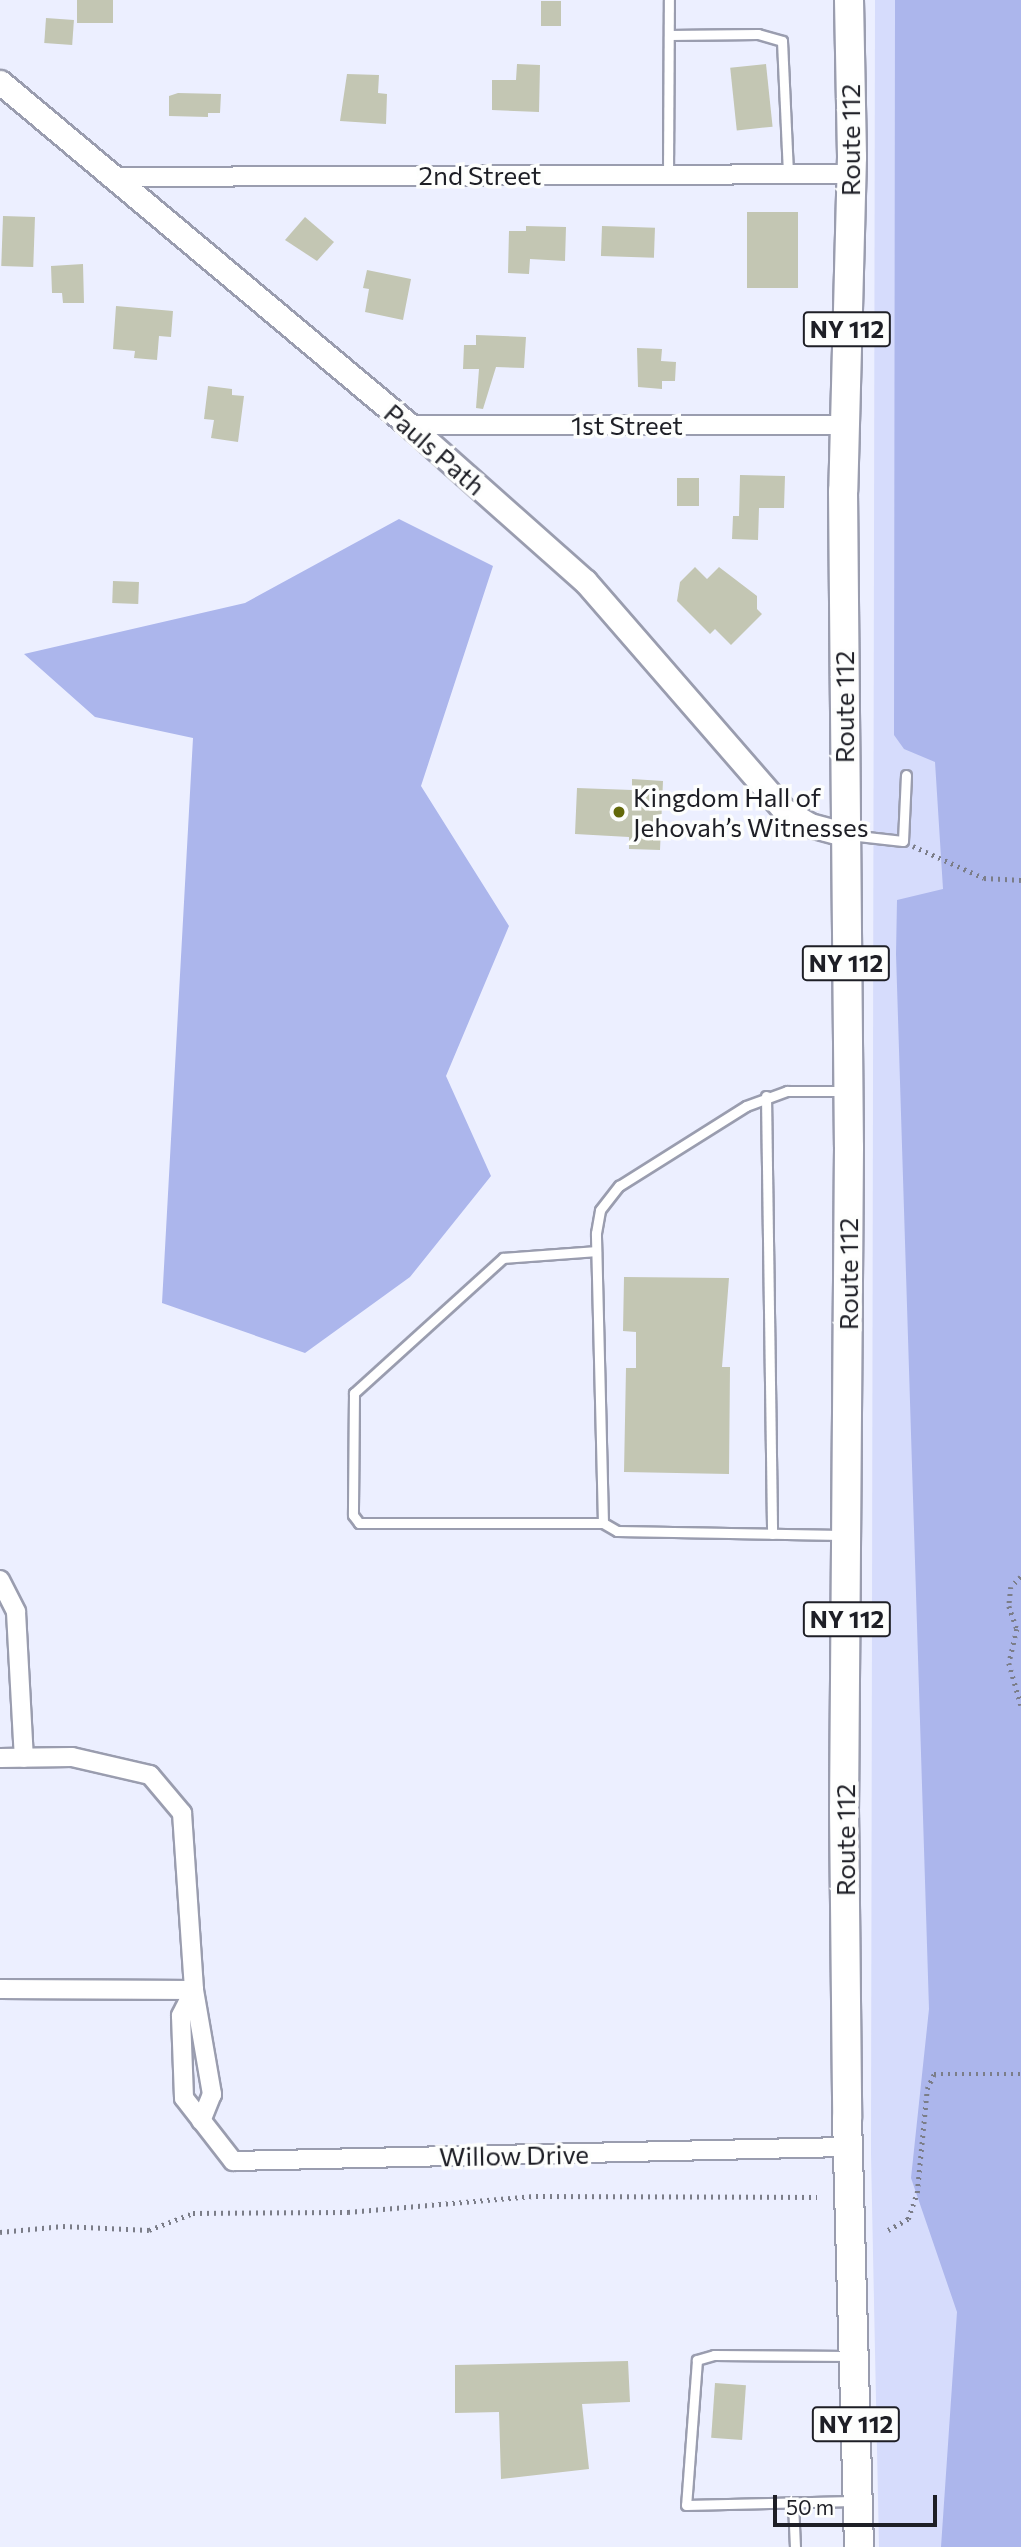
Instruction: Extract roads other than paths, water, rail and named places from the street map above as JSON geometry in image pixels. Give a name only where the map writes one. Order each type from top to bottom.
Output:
[{"type":"main road","name":"Route 112","points":[[849,0],[851,174],[844,425],[844,834],[848,1091],[847,2147],[859,2547]]},
{"type":"street","name":"Pauls Path","points":[[0,82],[109,177],[410,425],[585,581],[783,809],[810,825],[844,834]]},
{"type":"street","name":"2nd Street","points":[[109,177],[851,174]]},
{"type":"street","name":"1st Street","points":[[410,425],[844,425]]},
{"type":"street","points":[[0,1580],[16,1612],[24,1758]]},
{"type":"street","name":"Willow Drive","points":[[0,1758],[72,1757],[150,1775],[182,1813],[194,1990],[212,2094],[201,2120]]},
{"type":"street","points":[[0,1989],[194,1990]]},
{"type":"street","name":"Willow Drive","points":[[194,1990],[181,2016],[184,2098],[233,2161],[847,2147]]},
{"type":"street","points":[[183,2071],[209,2068]]},
{"type":"lane","points":[[668,174],[669,0]]},
{"type":"lane","points":[[669,35],[758,34],[782,41],[788,174]]},
{"type":"lane","points":[[844,834],[903,841],[906,775]]},
{"type":"lane","points":[[603,1523],[596,1251],[600,1210],[619,1186],[766,1097],[787,1091],[848,1091]]},
{"type":"lane","points":[[766,1097],[772,1534]]},
{"type":"lane","points":[[596,1251],[503,1258],[354,1393],[354,1515],[359,1523],[603,1523],[618,1531],[848,1535]]},
{"type":"lane","points":[[853,2356],[714,2355],[697,2360],[686,2505],[858,2501]]},
{"type":"lane","points":[[793,2503],[794,2547]]},
{"type":"place","name":"Kingdom Hall of Jehovah’s Witnesses","points":[[619,812]]}]
